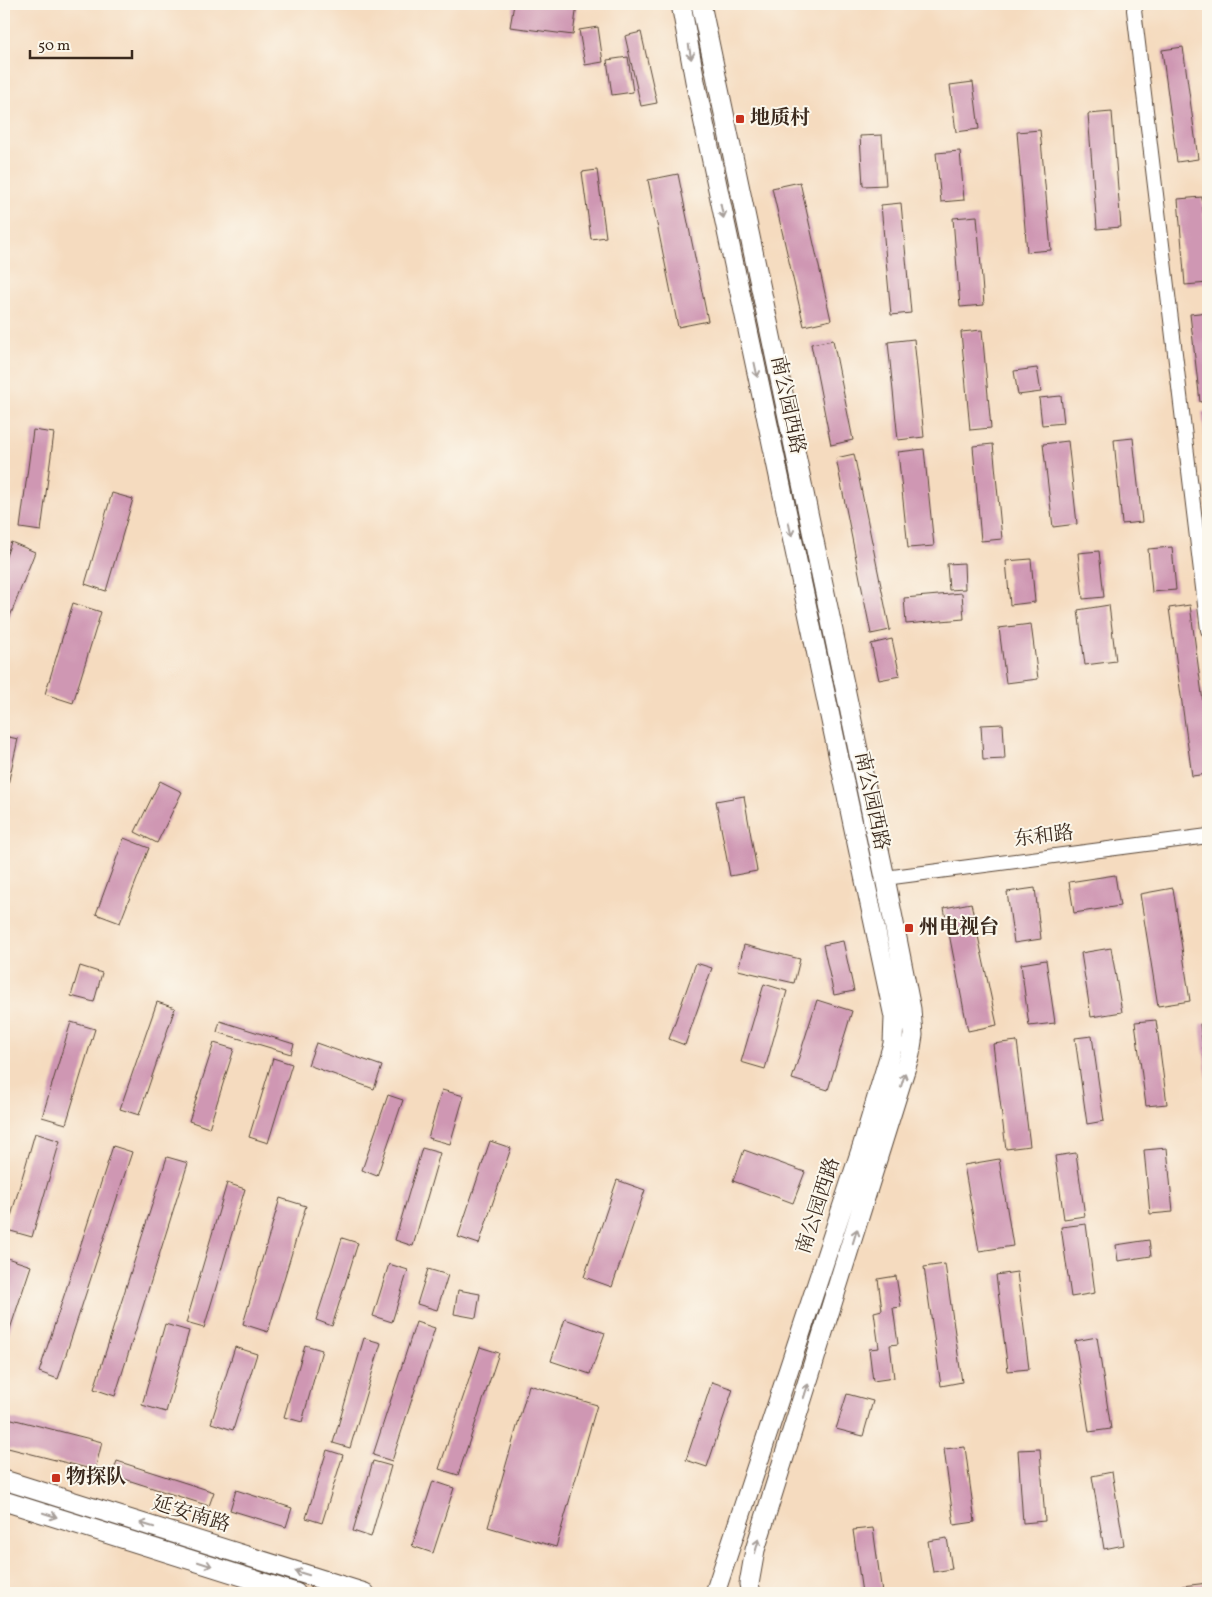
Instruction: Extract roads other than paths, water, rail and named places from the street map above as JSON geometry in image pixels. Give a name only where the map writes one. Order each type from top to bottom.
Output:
[{"type":"main road","name":"南公园西路","points":[[681,4],[695,81],[894,1017],[893,1044],[863,1144],[716,1593]]},
{"type":"main road","name":"南公园西路","points":[[701,4],[885,878],[911,1009],[913,1034],[910,1054],[755,1550],[749,1584],[751,1593]]},
{"type":"main road","name":"延安南路","points":[[4,1480],[365,1593]]},
{"type":"main road","points":[[4,1501],[296,1593]]},
{"type":"street","points":[[1136,4],[1134,10],[1208,630]]},
{"type":"street","name":"东和路","points":[[885,878],[1208,836]]},
{"type":"place","name":"地质村","points":[[740,119]]},
{"type":"place","name":"州电视台","points":[[909,928]]},
{"type":"place","name":"物探队","points":[[56,1478]]}]
